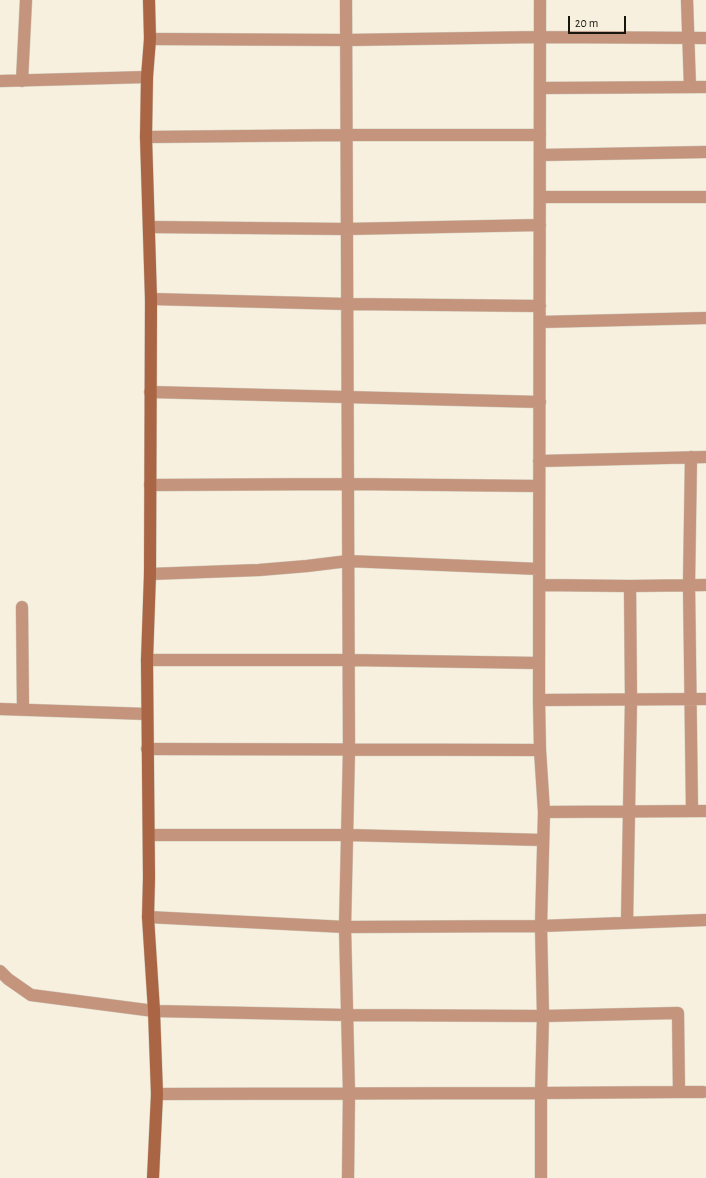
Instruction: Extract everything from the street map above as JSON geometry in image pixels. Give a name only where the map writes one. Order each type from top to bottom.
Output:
[{"type":"street","points":[[22,81],[26,0]]},
{"type":"street","points":[[149,0],[150,39],[147,77],[146,138],[151,299],[150,574],[147,660],[147,749],[149,835],[148,917],[154,1011],[157,1094],[153,1178]]},
{"type":"street","points":[[346,0],[349,750],[345,927],[349,1093],[348,1178]]},
{"type":"street","points":[[540,0],[539,700],[540,750],[544,812],[541,926],[543,1016],[541,1178]]},
{"type":"street","points":[[687,0],[690,87]]},
{"type":"street","points":[[150,39],[347,40],[540,37],[706,38]]},
{"type":"street","points":[[0,81],[147,77]]},
{"type":"street","points":[[540,88],[706,87]]},
{"type":"street","points":[[146,138],[346,134],[540,135]]},
{"type":"street","points":[[540,155],[706,152]]},
{"type":"street","points":[[540,197],[706,196]]},
{"type":"street","points":[[149,227],[346,229],[540,224]]},
{"type":"street","points":[[151,299],[347,304],[540,306]]},
{"type":"street","points":[[540,322],[706,318]]},
{"type":"street","points":[[150,392],[540,402]]},
{"type":"street","points":[[690,457],[689,584],[692,811]]},
{"type":"street","points":[[539,462],[706,457]]},
{"type":"street","points":[[150,485],[347,484],[539,486]]},
{"type":"street","points":[[150,574],[267,569],[348,561],[539,569]]},
{"type":"street","points":[[539,585],[706,585]]},
{"type":"street","points":[[627,923],[630,586]]},
{"type":"street","points":[[22,607],[23,710]]},
{"type":"street","points":[[147,660],[348,660],[539,663]]},
{"type":"street","points":[[539,700],[706,699]]},
{"type":"street","points":[[0,709],[147,714]]},
{"type":"street","points":[[147,749],[540,750]]},
{"type":"street","points":[[544,812],[706,811]]},
{"type":"street","points":[[149,835],[347,835],[543,840]]},
{"type":"street","points":[[148,917],[345,927],[541,926],[706,920]]},
{"type":"street","points":[[0,971],[8,979],[31,996],[154,1011],[347,1015],[543,1016],[678,1012],[679,1092]]},
{"type":"street","points":[[157,1094],[541,1094],[703,1092]]}]
